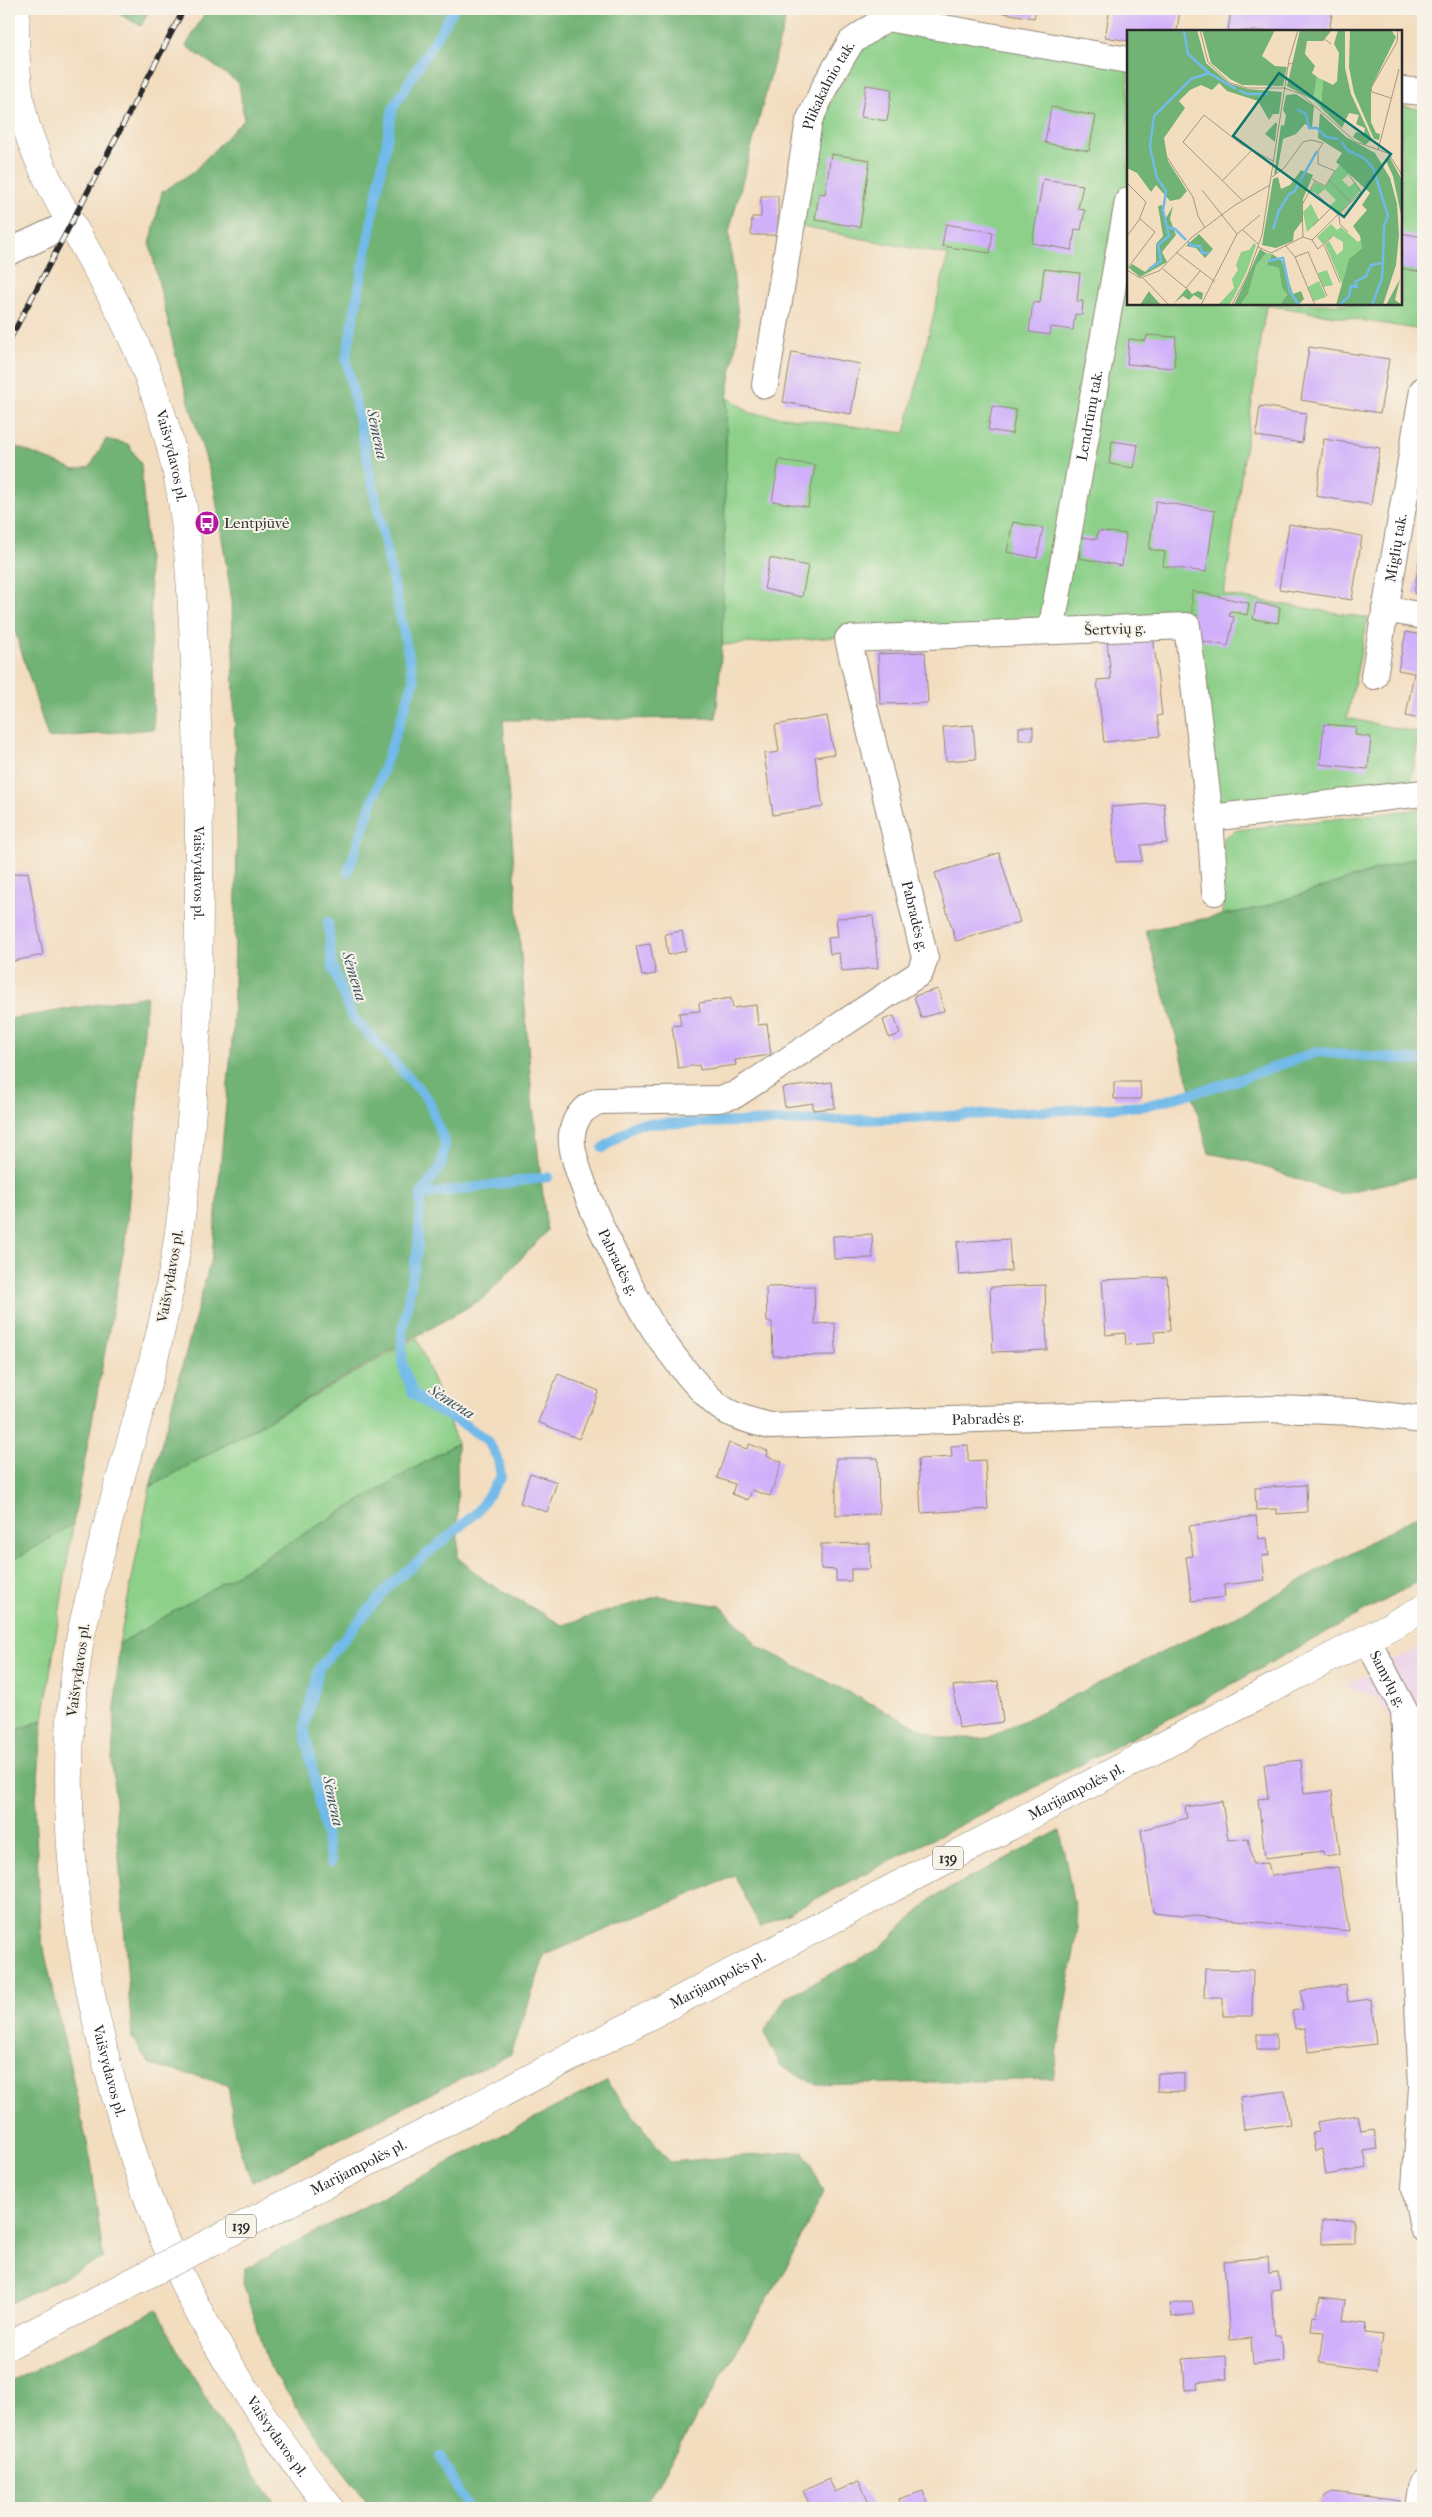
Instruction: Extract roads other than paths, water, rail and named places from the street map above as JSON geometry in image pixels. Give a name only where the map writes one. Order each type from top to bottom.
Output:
[{"type":"main road","name":"Vaišvydavos pl.","points":[[16,9],[14,42],[17,82],[26,125],[47,176],[128,328],[158,400],[176,468],[186,524],[195,644],[199,761],[199,980],[189,1159],[173,1272],[157,1348],[118,1484],[78,1648],[71,1722],[68,1828],[84,1965],[106,2064],[133,2156],[155,2216],[184,2283],[208,2330],[244,2388],[330,2508]]},
{"type":"main road","name":"Marijampolės pl.","points":[[9,2345],[474,2108],[1423,1609]]},
{"type":"street","name":"Plikakalnio tak.","points":[[765,385],[809,121],[826,84],[851,42],[886,18],[1127,60]]},
{"type":"street","points":[[1402,90],[1423,92]]},
{"type":"street","name":"Lendrūnų tak.","points":[[1051,631],[1127,207]]},
{"type":"street","points":[[9,252],[71,223]]},
{"type":"street","name":"Miglių tak.","points":[[1374,676],[1423,390]]},
{"type":"street","points":[[1385,609],[1423,616]]},
{"type":"street","name":"Šertvių g.","points":[[848,639],[1187,626],[1210,818],[1215,892]]},
{"type":"street","name":"Pabradės g.","points":[[848,639],[924,958],[920,973],[736,1095],[720,1099],[599,1101],[586,1106],[576,1117],[572,1136],[580,1176],[607,1241],[653,1328],[680,1366],[716,1404],[740,1418],[770,1426],[1276,1409],[1356,1412],[1423,1420]]},
{"type":"street","points":[[1210,818],[1423,793]]},
{"type":"street","name":"Samylų g.","points":[[1367,1638],[1404,1710],[1422,2087],[1415,2188],[1423,2228]]},
{"type":"street","points":[[1419,2508],[1423,2481]]},
{"type":"waterway","name":"Sėmena","points":[[348,872],[414,681],[346,358],[393,108],[454,9]]},
{"type":"waterway","name":"Sėmena","points":[[328,922],[332,965],[351,1015],[428,1099],[445,1144],[441,1166],[421,1195],[418,1246],[402,1334],[402,1363],[413,1393],[429,1406],[465,1425],[487,1440],[498,1459],[501,1477],[476,1513],[390,1585],[319,1668],[304,1727],[331,1862]]},
{"type":"waterway","points":[[603,1148],[636,1124],[888,1119],[1145,1106],[1232,1082],[1317,1052],[1423,1061]]},
{"type":"waterway","points":[[421,1195],[548,1177]]},
{"type":"waterway","name":"Sėmena","points":[[441,2457],[468,2508]]},
{"type":"railway","points":[[9,341],[184,9]]},
{"type":"place","name":"Lentpjūvė","points":[[207,523]]}]
